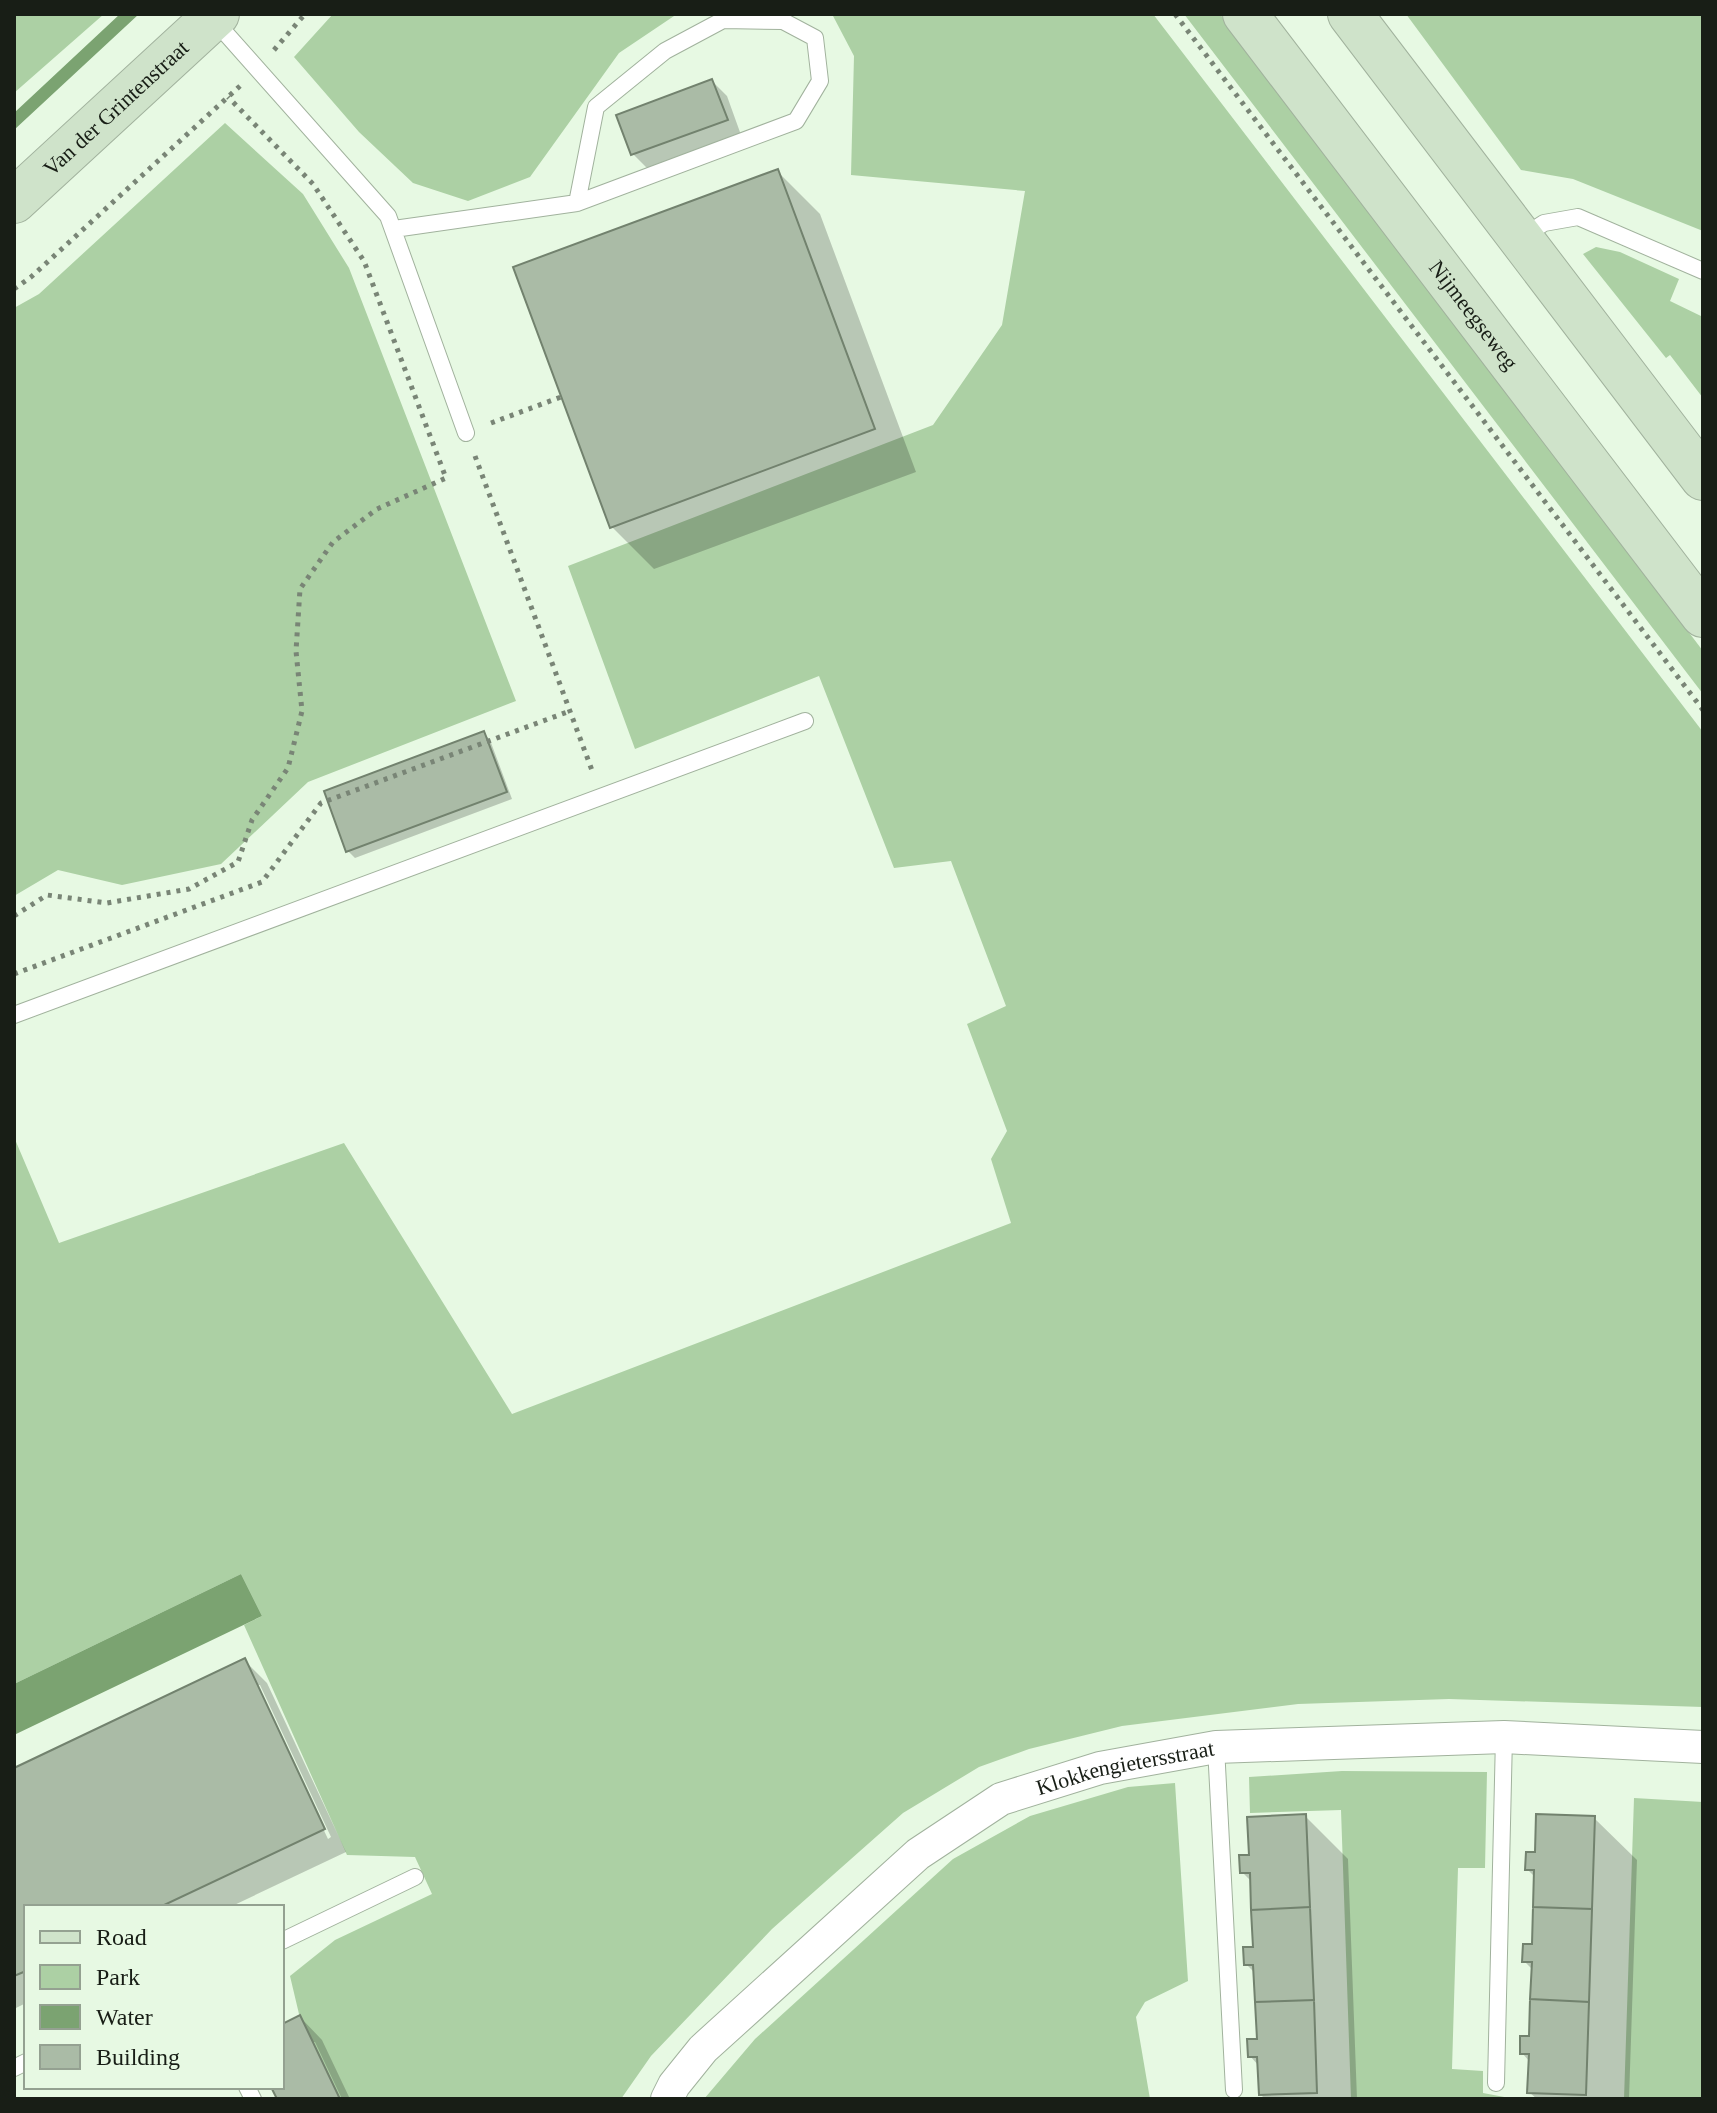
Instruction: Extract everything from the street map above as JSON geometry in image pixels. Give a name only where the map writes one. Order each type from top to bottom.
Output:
[{"type":"main road","name":"Nijmeegseweg","points":[[1245,14],[1703,615]]},
{"type":"main road","points":[[1350,14],[1703,478]]},
{"type":"main road","name":"Van der Grintenstraat","points":[[14,201],[215,16]]},
{"type":"street","name":"Klokkengietersstraat","points":[[667,2099],[674,2085],[703,2049],[918,1854],[1001,1799],[1100,1768],[1216,1747],[1504,1737],[1703,1747]]},
{"type":"lane","points":[[215,16],[388,216],[466,433]]},
{"type":"lane","points":[[394,229],[577,203],[796,121],[820,81],[815,38],[783,21],[723,20],[665,51],[596,107],[577,203]]},
{"type":"lane","points":[[1521,238],[1544,223],[1578,217],[1703,271]]},
{"type":"lane","points":[[14,1015],[805,721]]},
{"type":"lane","points":[[1496,2083],[1504,1737]]},
{"type":"lane","points":[[1216,1747],[1234,2090]]},
{"type":"lane","points":[[284,1940],[415,1877]]},
{"type":"path","points":[[14,289],[31,277],[228,97],[305,14]]},
{"type":"path","points":[[1175,14],[1703,710]]},
{"type":"path","points":[[14,916],[47,895],[107,903],[189,889],[238,862],[252,820],[288,768],[302,711],[296,651],[300,589],[333,542],[377,509],[446,478],[364,261],[313,184],[228,97]]},
{"type":"path","points":[[434,444],[561,397]]},
{"type":"path","points":[[466,433],[602,797]]},
{"type":"path","points":[[14,974],[262,882],[321,803],[570,711]]},
{"type":"green space","points":[[14,14],[104,14],[14,93]]},
{"type":"green space","points":[[333,14],[677,14],[619,53],[530,177],[468,201],[413,183],[359,132],[294,57]]},
{"type":"green space","points":[[832,14],[1153,14],[1703,732],[1703,1707],[1449,1699],[1298,1704],[1122,1726],[1029,1749],[979,1767],[903,1813],[772,1929],[651,2056],[621,2099],[340,2099],[299,2014],[290,1976],[335,1940],[432,1894],[415,1857],[347,1855],[244,1625],[262,1616],[241,1574],[14,1684],[14,1137],[59,1243],[344,1143],[512,1414],[1011,1223],[991,1159],[1007,1131],[967,1024],[1006,1006],[951,861],[894,868],[819,676],[635,749],[568,566],[933,425],[1002,325],[1025,191],[851,175],[854,56]]},
{"type":"green space","points":[[1184,14],[1220,14],[1703,651],[1703,694]]},
{"type":"green space","points":[[1406,14],[1703,14],[1703,231],[1573,179],[1521,170]]},
{"type":"green space","points":[[225,123],[303,194],[349,268],[516,701],[308,782],[221,864],[122,885],[58,870],[14,896],[14,308],[39,294]]},
{"type":"green space","points":[[1596,247],[1620,252],[1679,279],[1670,301],[1703,317],[1703,398],[1670,355],[1666,358],[1583,254]]},
{"type":"green space","points":[[1342,1771],[1487,1772],[1485,1868],[1458,1868],[1452,2069],[1483,2071],[1483,2093],[1515,2099],[1351,2099],[1341,1810],[1250,1813],[1249,1777]]},
{"type":"green space","points":[[1175,1783],[1188,1981],[1145,2002],[1136,2017],[1150,2099],[704,2099],[755,2039],[953,1859],[1030,1816],[1128,1787]]},
{"type":"green space","points":[[1634,1798],[1703,1802],[1703,2099],[1624,2099]]},
{"type":"water","points":[[120,14],[139,14],[14,130],[14,113]]},
{"type":"water","points":[[241,1574],[262,1616],[14,1735],[14,1684]]},
{"type":"building","points":[[712,79],[728,120],[631,155],[616,115]]},
{"type":"building","points":[[778,169],[875,429],[610,528],[513,267]]},
{"type":"building","points":[[484,731],[507,792],[346,852],[324,791]]},
{"type":"building","points":[[245,1658],[325,1829],[164,1905],[24,1905],[24,1972],[14,1976],[14,1768]]},
{"type":"building","points":[[1306,1814],[1310,1907],[1251,1910],[1250,1873],[1240,1873],[1239,1855],[1249,1855],[1247,1817]]},
{"type":"building","points":[[1536,1814],[1595,1816],[1592,1909],[1533,1907],[1534,1870],[1525,1870],[1526,1852],[1535,1852]]},
{"type":"building","points":[[1310,1907],[1314,2000],[1255,2002],[1253,1965],[1244,1965],[1243,1947],[1253,1947],[1251,1910]]},
{"type":"building","points":[[1533,1907],[1592,1909],[1589,2002],[1530,1999],[1532,1962],[1522,1962],[1523,1944],[1532,1944]]},
{"type":"building","points":[[1530,1999],[1589,2002],[1586,2095],[1527,2093],[1529,2054],[1520,2054],[1520,2036],[1529,2036]]},
{"type":"building","points":[[1314,2000],[1317,2093],[1259,2095],[1257,2057],[1248,2057],[1247,2039],[1257,2039],[1255,2002]]},
{"type":"building","points":[[300,2015],[340,2099],[277,2099],[272,2089],[284,2089],[284,2023]]}]
